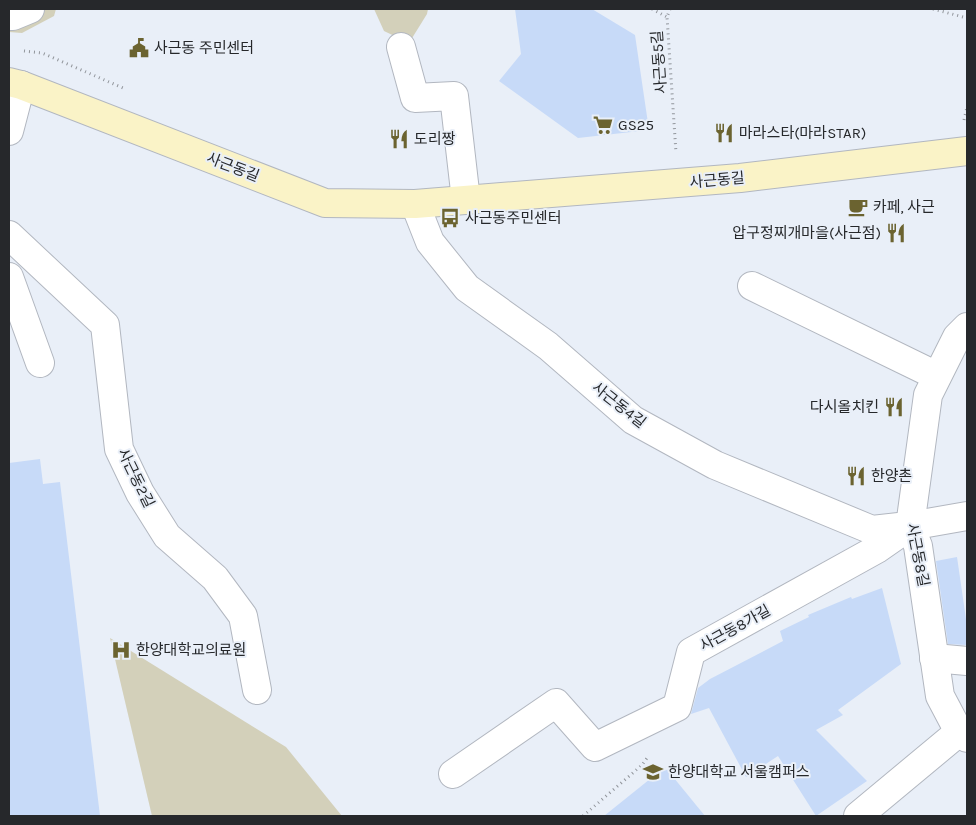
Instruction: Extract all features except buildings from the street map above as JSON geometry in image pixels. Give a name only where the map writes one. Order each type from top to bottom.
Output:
[{"type":"street","points":[[9,16],[30,9]]},
{"type":"street","points":[[402,47],[415,98],[454,96],[466,200]]},
{"type":"street","points":[[9,131],[15,84]]},
{"type":"street","name":"사근동길","points":[[15,84],[325,203],[415,204],[740,178],[967,151]]},
{"type":"street","name":"사근동4길","points":[[415,204],[430,242],[467,288],[548,346],[632,420],[715,465],[872,530],[910,526]]},
{"type":"street","name":"사근동2길","points":[[11,246],[105,325],[119,449],[140,493],[167,536],[215,578],[243,616],[257,690]]},
{"type":"street","points":[[9,277],[40,362]]},
{"type":"street","points":[[752,286],[937,376]]},
{"type":"street","name":"사근동8길","points":[[858,816],[963,735],[940,696],[918,546],[910,526],[928,395],[957,336],[967,327]]},
{"type":"street","name":"사근동8가길","points":[[453,774],[556,703],[595,746],[677,707],[691,652],[878,549],[910,526],[967,516]]},
{"type":"street","points":[[934,658],[967,661]]},
{"type":"path","name":"사근동5길","points":[[652,9],[667,17],[678,183]]},
{"type":"path","points":[[667,17],[670,9]]},
{"type":"path","points":[[933,9],[967,18]]},
{"type":"shaded area","points":[[9,9],[56,9],[54,16],[22,33],[9,32]]},
{"type":"shaded area","points":[[374,9],[428,9],[427,14],[409,43],[384,31]]},
{"type":"shaded area","points":[[110,638],[286,747],[342,816],[152,816]]},
{"type":"place","name":"사근동 주민센터","points":[[139,48]]},
{"type":"place","name":"GS25","points":[[603,125]]},
{"type":"place","name":"마라스타(마라STAR)","points":[[724,133]]},
{"type":"place","name":"도리짱","points":[[399,139]]},
{"type":"place","name":"카페, 사근","points":[[858,207]]},
{"type":"place","name":"사근동주민센터","points":[[450,218]]},
{"type":"place","name":"압구정찌개마을(사근점)","points":[[896,233]]},
{"type":"place","name":"다시올치킨","points":[[894,407]]},
{"type":"place","name":"한양촌","points":[[856,476]]},
{"type":"place","name":"한양대학교의료원","points":[[121,650]]},
{"type":"place","name":"한양대학교 서울캠퍼스","points":[[653,772]]}]
